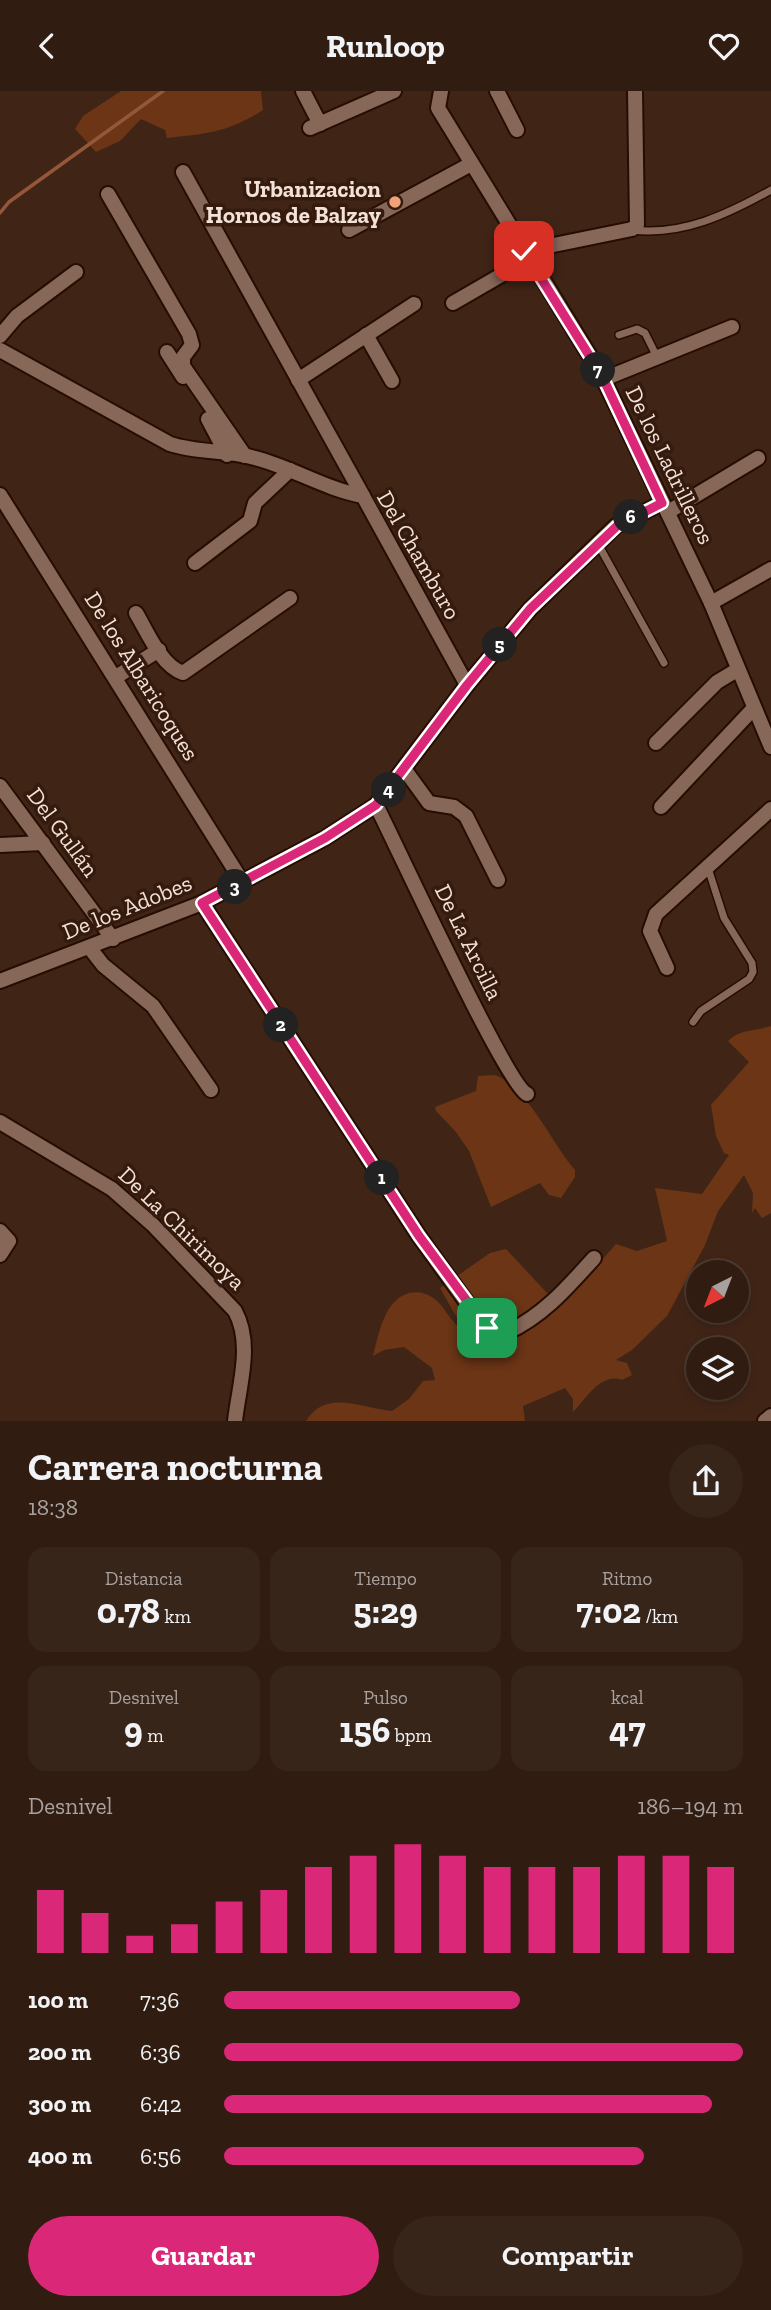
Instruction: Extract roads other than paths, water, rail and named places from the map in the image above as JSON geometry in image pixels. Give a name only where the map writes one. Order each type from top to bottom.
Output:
[{"type":"street","points":[[303,91],[315,126],[394,91]]},
{"type":"street","name":"De los Ladrilleros","points":[[441,91],[438,108],[604,379],[711,603],[771,747]]},
{"type":"street","points":[[497,91],[517,129]]},
{"type":"street","points":[[453,303],[527,255],[632,229],[639,219],[635,91]]},
{"type":"street","points":[[349,230],[471,164]]},
{"type":"street","points":[[183,172],[363,496]]},
{"type":"street","points":[[108,194],[189,334],[192,345],[183,357],[183,366],[246,456]]},
{"type":"street","points":[[0,336],[17,316],[76,272]]},
{"type":"street","points":[[299,380],[414,304]]},
{"type":"street","points":[[604,379],[732,327]]},
{"type":"street","points":[[366,335],[392,381]]},
{"type":"street","name":"Del Chamburo","points":[[0,350],[170,444],[189,450],[246,456],[290,470],[340,492],[363,496],[467,685]]},
{"type":"street","points":[[167,352],[227,454]]},
{"type":"street","name":"De los Adobes","points":[[0,981],[202,903],[325,838],[376,805],[467,685],[530,609],[598,544],[632,517],[665,507],[758,458]]},
{"type":"street","points":[[195,563],[250,521],[255,503],[290,470]]},
{"type":"street","name":"De los Albaricoques","points":[[0,495],[243,883]]},
{"type":"street","points":[[711,603],[771,569]]},
{"type":"street","points":[[136,613],[159,650],[177,671],[188,672],[290,598]]},
{"type":"street","points":[[116,677],[159,650]]},
{"type":"street","points":[[656,744],[717,682],[737,670]]},
{"type":"street","points":[[662,807],[753,709]]},
{"type":"street","points":[[405,770],[429,803],[454,807],[466,816],[498,880]]},
{"type":"street","name":"Del Gullán","points":[[0,786],[113,939]]},
{"type":"street","name":"De La Arcilla","points":[[376,805],[495,1048],[517,1087],[527,1094]]},
{"type":"street","points":[[667,968],[650,931],[652,920],[771,809]]},
{"type":"street","points":[[0,845],[43,843]]},
{"type":"street","points":[[202,903],[419,1236],[487,1328],[506,1333],[528,1323],[555,1301],[594,1258]]},
{"type":"street","points":[[89,947],[103,965],[153,1006],[211,1090]]},
{"type":"street","name":"De La Chirimoya","points":[[0,1122],[113,1189],[153,1225],[235,1311],[243,1325],[245,1346],[235,1421]]},
{"type":"street","points":[[0,1231],[9,1241],[0,1255]]},
{"type":"street","points":[[765,1421],[771,1416]]},
{"type":"lane","points":[[632,229],[669,231],[713,219],[771,190]]},
{"type":"lane","points":[[619,335],[637,329],[645,333],[657,358]]},
{"type":"lane","points":[[598,544],[664,663]]},
{"type":"lane","points":[[693,1023],[701,1011],[749,979],[753,972],[752,963],[724,918],[707,867]]},
{"type":"waterway","points":[[0,213],[9,202],[163,91]]},
{"type":"place","name":"Urbanizacion Hornos de Balzay","points":[[395,202]]}]
